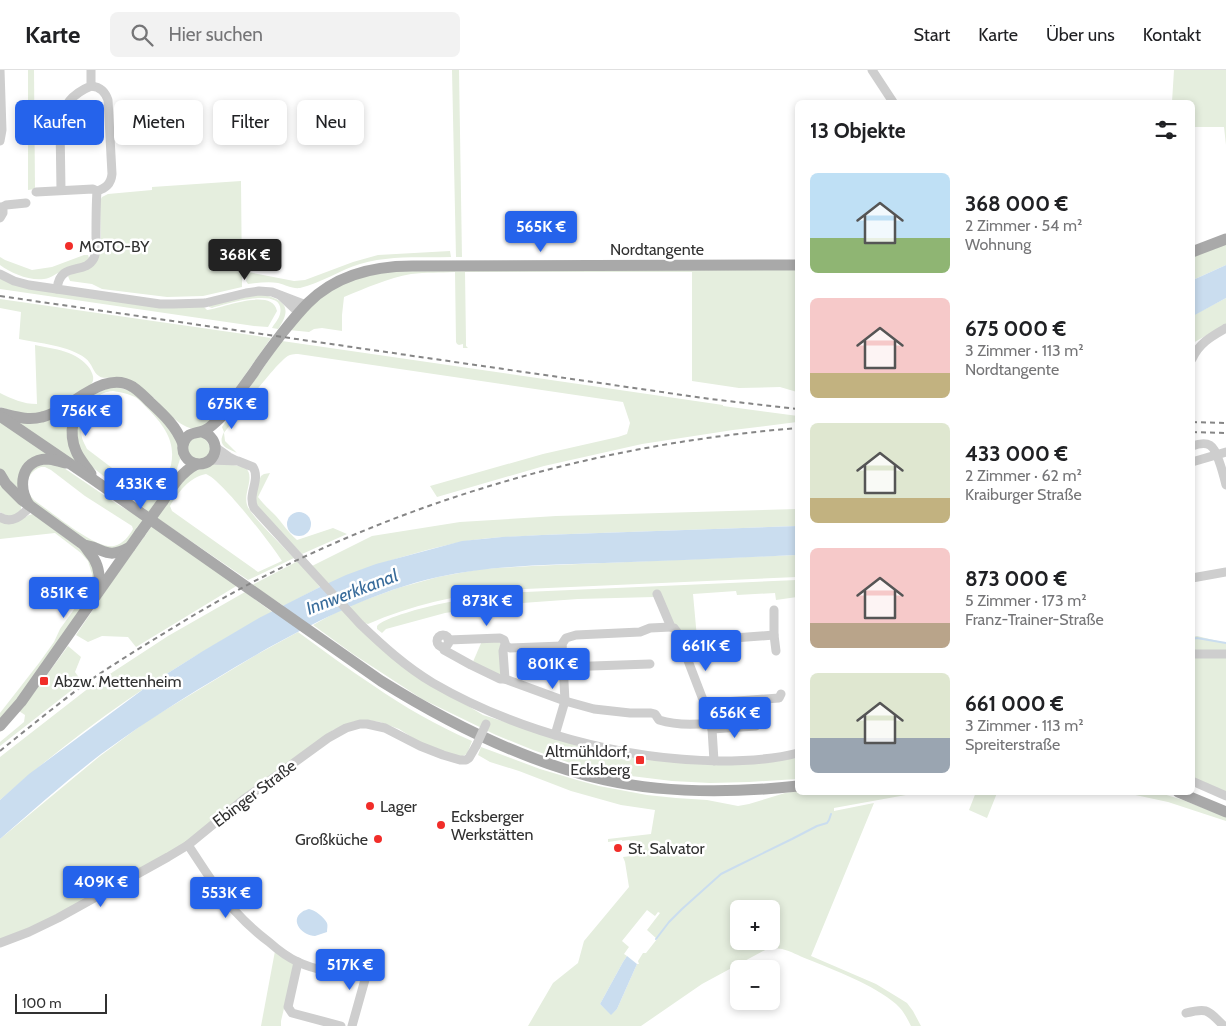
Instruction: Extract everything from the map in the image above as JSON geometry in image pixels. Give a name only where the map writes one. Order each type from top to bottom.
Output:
[{"type":"main road","points":[[1195,251],[1226,239]]},
{"type":"main road","name":"Nordtangente","points":[[215,444],[215,434],[223,416],[263,358],[302,308],[318,294],[349,276],[368,270],[398,266],[795,266]]},
{"type":"main road","points":[[0,415],[41,418],[62,409],[105,383],[120,382],[137,390],[171,421],[187,430],[209,435],[215,444],[214,454],[210,460],[192,466],[177,480],[21,702],[0,726]]},
{"type":"main road","points":[[90,391],[83,399],[76,413],[72,436],[76,451],[94,480]]},
{"type":"main road","points":[[0,415],[382,681],[460,726],[530,757],[567,770],[606,780],[676,790],[731,791],[795,786]]},
{"type":"main road","name":"Nordtangente","points":[[199,432],[223,416]]},
{"type":"main road","points":[[171,421],[189,460],[197,464]]},
{"type":"main road","points":[[177,480],[188,436],[199,432]]},
{"type":"main road","points":[[30,507],[22,487],[23,477],[32,464],[45,459],[73,465]]},
{"type":"main road","points":[[0,474],[14,494],[30,507],[85,548],[117,567]]},
{"type":"main road","points":[[85,548],[90,546],[105,552],[117,553],[132,546]]},
{"type":"main road","points":[[85,548],[93,558],[98,570],[99,585],[97,594]]},
{"type":"main road","points":[[105,552],[117,567]]},
{"type":"main road","points":[[1185,795],[1226,812]]},
{"type":"street","points":[[0,70],[2,130],[0,141]]},
{"type":"street","points":[[91,70],[91,86]]},
{"type":"street","points":[[872,70],[892,100]]},
{"type":"street","points":[[36,192],[93,188],[97,191],[106,188],[109,184],[112,174],[108,100],[102,90],[91,86],[78,92],[73,97],[61,116],[61,190]]},
{"type":"street","points":[[57,289],[58,281],[62,274],[82,267],[94,258],[97,191]]},
{"type":"street","points":[[0,218],[3,213],[1,208],[6,205],[26,203]]},
{"type":"street","points":[[0,274],[20,283],[160,304],[205,303],[259,291],[272,292],[296,300],[302,308]]},
{"type":"street","points":[[1195,354],[1206,340],[1226,328]]},
{"type":"street","points":[[1195,445],[1202,443],[1208,444],[1222,454],[1226,485]]},
{"type":"street","points":[[215,444],[229,457],[253,466],[256,471],[251,500],[254,508],[360,624],[419,674],[468,701],[491,712],[555,735],[648,755],[690,760],[731,761],[763,759],[795,754]]},
{"type":"street","points":[[1195,461],[1222,454]]},
{"type":"street","points":[[210,460],[238,461]]},
{"type":"street","points":[[0,517],[3,520],[13,520],[30,507]]},
{"type":"street","points":[[1195,577],[1225,572]]},
{"type":"street","points":[[657,594],[671,627]]},
{"type":"street","points":[[774,610],[776,651]]},
{"type":"street","points":[[555,735],[565,701],[562,646],[566,638],[571,636],[640,632],[650,628],[671,627],[676,630],[705,705],[711,726],[714,761]]},
{"type":"street","points":[[682,645],[693,641],[774,635]]},
{"type":"street","points":[[562,646],[507,648],[504,640],[500,638],[446,643],[444,650],[471,666],[500,679],[505,679],[565,701],[594,709],[630,714],[651,713],[655,714],[659,720],[675,724],[756,726]]},
{"type":"street","points":[[505,644],[503,651],[505,679]]},
{"type":"street","points":[[1195,654],[1226,654]]},
{"type":"street","points":[[563,667],[650,664]]},
{"type":"street","points":[[705,705],[779,698],[781,694]]},
{"type":"street","name":"Ebinger Straße","points":[[0,943],[58,918],[188,845],[243,800],[328,738],[353,725],[367,724],[385,728],[420,746],[443,755],[466,760],[476,746],[491,712]]},
{"type":"street","points":[[1195,782],[1226,796]]},
{"type":"street","points":[[188,845],[234,911],[281,952],[298,962],[324,970],[366,976],[352,1026]]},
{"type":"street","points":[[298,962],[288,1007],[292,1013],[341,1026]]},
{"type":"street","points":[[1186,1013],[1206,1010],[1224,1026]]},
{"type":"green space","points":[[28,70],[34,70],[34,100],[28,100]]},
{"type":"green space","points":[[452,70],[459,70],[462,257],[456,257]]},
{"type":"green space","points":[[1174,70],[1226,70],[1226,145],[1224,127],[1195,127],[1195,100],[1172,100]]},
{"type":"green space","points":[[28,145],[35,145],[35,189],[28,190]]},
{"type":"green space","points":[[241,181],[242,287],[203,296],[167,297],[102,289],[92,284],[70,281],[68,276],[97,260],[101,242],[100,201],[102,197],[108,194],[152,190],[152,187]]},
{"type":"green space","points":[[1226,244],[1226,265],[1195,279],[1195,256]]},
{"type":"green space","points":[[450,251],[451,257],[394,258],[371,261],[300,288],[274,282],[248,284],[246,281],[248,272],[294,281],[305,280],[378,255]]},
{"type":"green space","points":[[88,255],[89,258],[84,262],[44,279],[20,276],[0,265],[0,257],[32,270],[52,267]]},
{"type":"green space","points":[[795,269],[795,391],[780,387],[739,388],[692,381],[692,272],[465,272],[466,346],[468,348],[463,348],[463,344],[459,345],[456,342],[455,272],[402,276],[344,297],[342,331],[322,328],[309,332],[289,330],[312,304],[344,282],[392,270]]},
{"type":"green space","points":[[0,278],[203,306],[207,310],[246,301],[266,300],[273,304],[277,311],[268,327],[254,326],[0,289]]},
{"type":"green space","points":[[260,294],[275,298],[284,305],[285,315],[278,329],[272,328],[280,314],[280,305],[274,300],[264,298],[253,299],[212,308],[209,307],[209,305]]},
{"type":"green space","points":[[1226,298],[1226,324],[1195,342],[1195,314]]},
{"type":"green space","points":[[0,299],[271,338],[214,419],[206,425],[190,428],[177,421],[145,391],[117,378],[103,378],[99,376],[95,373],[88,360],[79,354],[54,346],[19,339],[21,312],[0,308]]},
{"type":"green space","points":[[282,341],[795,416],[795,422],[642,444],[544,466],[437,497],[430,486],[543,454],[627,434],[630,423],[623,402],[293,354],[276,367],[224,433],[225,441],[237,453],[226,448],[222,443],[224,432],[222,427]]},
{"type":"green space","points":[[35,345],[65,352],[79,358],[90,369],[93,379],[88,388],[82,392],[32,417],[0,407],[0,393],[18,401],[37,404]]},
{"type":"green space","points":[[113,386],[134,392],[178,437],[180,459],[175,475],[164,494],[149,512],[88,464],[78,447],[76,420],[91,396]],"holes":[[[112,391],[133,396],[141,401],[168,434],[172,449],[171,465],[166,478],[153,499],[87,449],[82,438],[83,418],[89,405],[98,396]]]},
{"type":"green space","points":[[80,400],[74,409],[77,464],[13,420],[21,421]]},
{"type":"green space","points":[[0,420],[53,457],[33,460],[21,503],[21,510],[11,518],[0,512]]},
{"type":"green space","points":[[200,435],[205,437],[211,449],[207,457],[195,460],[187,451],[188,442]]},
{"type":"green space","points":[[47,462],[58,464],[117,504],[143,519],[136,533],[126,545],[116,550],[108,551],[101,549],[61,524],[30,500],[25,493],[26,478],[33,466]],"holes":[[[45,467],[85,496],[132,526],[133,529],[128,537],[123,542],[114,546],[100,544],[74,529],[34,500],[28,491],[29,477],[36,469]]]},
{"type":"green space","points":[[215,462],[245,467],[249,475],[247,505],[261,524],[294,558],[248,580],[157,518],[185,476]],"holes":[[[206,474],[246,513],[282,561],[258,572],[172,511],[170,506],[180,491],[194,478]]]},
{"type":"green space","points":[[270,473],[258,497],[297,540],[333,528],[347,534],[302,554],[258,509],[254,496],[257,485],[261,476]]},
{"type":"green space","points":[[795,509],[795,526],[542,535],[471,540],[390,561],[329,584],[312,566],[372,536],[460,522],[556,516]]},
{"type":"green space","points":[[33,514],[83,551],[96,569],[93,593],[18,699],[0,720],[0,713],[54,642],[60,629],[92,582],[88,561],[81,553],[55,533],[0,539],[0,521],[18,521]]},
{"type":"green space","points":[[152,526],[238,585],[136,647],[128,637],[102,636],[88,642],[76,635],[115,577]]},
{"type":"green space","points":[[795,555],[795,577],[504,590],[435,602],[401,611],[368,624],[350,608],[351,605],[398,588],[438,577],[481,569]]},
{"type":"green space","points":[[298,561],[320,587],[284,606],[252,585]]},
{"type":"green space","points":[[795,580],[795,597],[776,600],[775,593],[737,595],[736,591],[693,594],[697,638],[685,639],[682,637],[654,597],[578,599],[507,604],[445,613],[386,629],[382,633],[377,629],[377,626],[383,622],[415,610],[459,600],[504,593]]},
{"type":"green space","points":[[245,592],[272,612],[187,661],[131,697],[77,736],[0,800],[0,757],[90,687],[168,636]]},
{"type":"green space","points":[[342,609],[455,698],[483,715],[627,756],[661,761],[718,765],[795,758],[795,779],[710,783],[672,781],[631,776],[573,764],[496,735],[422,699],[353,654],[313,625]]},
{"type":"green space","points":[[298,632],[397,701],[434,723],[472,741],[467,754],[460,757],[421,743],[399,729],[380,722],[365,720],[352,722],[333,730],[245,795],[189,841],[57,916],[0,940],[0,839],[100,756],[147,721],[256,655]]},
{"type":"green space","points":[[1195,636],[1226,643],[1226,651],[1195,652]]},
{"type":"green space","points":[[482,641],[497,641],[500,643],[501,676],[472,664]]},
{"type":"green space","points":[[68,646],[81,657],[75,672],[82,682],[0,746],[0,742],[24,722],[25,715],[19,711]]},
{"type":"green space","points":[[1195,656],[1226,656],[1226,794],[1195,780]]},
{"type":"green space","points":[[481,747],[540,769],[599,786],[647,795],[707,800],[738,806],[795,791],[795,795],[906,795],[834,808],[834,811],[874,803],[811,956],[876,984],[907,1003],[921,1026],[911,1026],[903,1011],[877,990],[841,973],[780,949],[780,900],[730,900],[730,950],[765,950],[747,960],[730,960],[730,969],[702,984],[641,1026],[528,1026],[553,983],[578,963],[584,941],[629,887],[623,857],[631,856],[632,842],[622,840],[608,842],[608,839],[651,834],[655,810],[621,805],[571,791],[490,762],[478,755]],"holes":[[[647,910],[655,916],[658,912],[660,913],[647,930],[657,939],[638,961],[639,964],[637,964],[617,1009],[611,1014],[600,1004],[627,956],[624,954],[629,947],[622,941]]]},
{"type":"green space","points":[[975,795],[996,795],[987,818],[969,810]]},
{"type":"green space","points":[[1135,795],[1167,795],[1226,817],[1226,821],[1168,802]]},
{"type":"green space","points":[[275,951],[295,962],[281,1026],[261,1026]]},
{"type":"water","points":[[1226,265],[1226,298],[1195,315],[1195,279]]},
{"type":"water","points":[[299,512],[308,515],[311,524],[308,533],[299,536],[290,533],[287,524],[290,515]]},
{"type":"water","name":"Innwerkkanal","points":[[795,526],[795,555],[500,568],[438,577],[393,590],[350,606],[309,626],[268,648],[162,712],[101,754],[0,839],[0,800],[29,774],[149,685],[259,618],[346,575],[376,564],[462,541],[542,535]]},
{"type":"water","points":[[309,909],[317,912],[326,921],[327,932],[315,936],[302,931],[297,924],[298,916],[303,911]]},
{"type":"water","points":[[627,956],[637,964],[617,1009],[611,1015],[600,1004]]},
{"type":"waterway","points":[[1195,638],[1226,643]]},
{"type":"waterway","points":[[656,939],[669,922],[721,874],[817,826],[827,823],[831,814]]},
{"type":"railway","points":[[0,296],[710,399],[795,409]]},
{"type":"railway","points":[[1195,422],[1226,423]]},
{"type":"railway","points":[[0,751],[86,683],[194,615],[251,583],[315,552],[381,524],[448,499],[586,460],[656,446],[727,435],[795,428]]},
{"type":"railway","points":[[1195,432],[1226,433]]},
{"type":"place","name":"MOTO-BY","points":[[69,246]]},
{"type":"place","name":"Abzw. Mettenheim","points":[[44,681]]},
{"type":"place","name":"Altmühldorf, Ecksberg","points":[[640,760]]},
{"type":"place","name":"Lager","points":[[370,806]]},
{"type":"place","name":"Ecksberger Werkstätten","points":[[441,825]]},
{"type":"place","name":"Großküche","points":[[378,839]]},
{"type":"place","name":"St. Salvator","points":[[618,848]]}]
